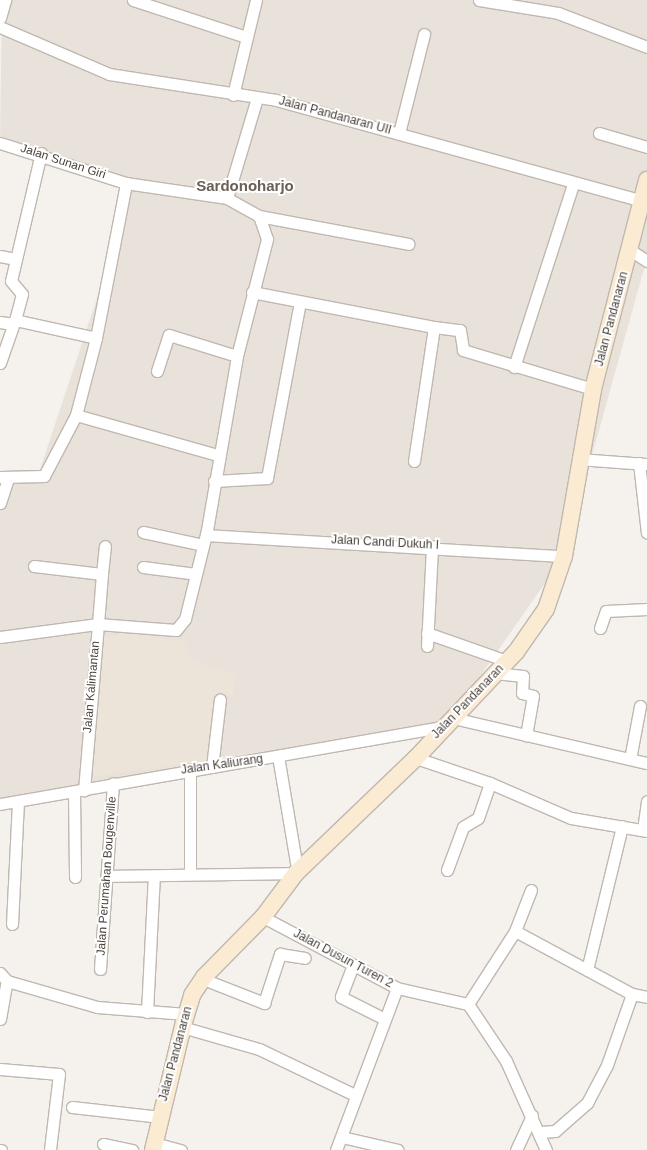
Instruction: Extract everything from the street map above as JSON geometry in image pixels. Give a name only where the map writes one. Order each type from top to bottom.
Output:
[{"type":"main road","name":"Jalan Pandanaran","points":[[154,1147],[184,1021],[203,980],[263,917],[296,867],[416,758],[507,661],[546,609],[564,556],[578,459],[592,389],[647,180]]},
{"type":"street","points":[[0,18],[5,0]]},
{"type":"street","points":[[134,0],[246,37]]},
{"type":"street","points":[[233,95],[256,0]]},
{"type":"street","points":[[479,0],[558,13],[647,47]]},
{"type":"street","name":"Jalan Pandanaran UII","points":[[0,27],[109,74],[257,98],[399,133],[573,184],[642,201]]},
{"type":"street","points":[[399,133],[424,34]]},
{"type":"street","points":[[257,98],[227,198],[259,216],[408,244]]},
{"type":"street","points":[[600,133],[647,147]]},
{"type":"street","name":"Jalan Sunan Giri","points":[[0,142],[41,153],[126,183],[227,198]]},
{"type":"street","points":[[0,364],[22,298],[11,281],[41,153]]},
{"type":"street","points":[[0,503],[4,478],[44,476],[76,416],[96,338],[126,183]]},
{"type":"street","points":[[514,367],[573,184]]},
{"type":"street","points":[[105,546],[98,624],[176,630],[185,619],[205,540],[217,455],[237,356],[267,239],[259,216]]},
{"type":"street","points":[[630,250],[647,261]]},
{"type":"street","points":[[0,256],[15,259]]},
{"type":"street","points":[[252,292],[434,327],[455,327],[460,330],[463,350],[514,367],[592,389]]},
{"type":"street","points":[[214,481],[267,478],[300,302]]},
{"type":"street","points":[[0,322],[14,322],[96,338]]},
{"type":"street","points":[[414,461],[434,327]]},
{"type":"street","points":[[157,371],[169,335],[237,356]]},
{"type":"street","points":[[76,416],[217,455]]},
{"type":"street","points":[[578,459],[643,463],[647,533]]},
{"type":"street","name":"Jalan Candi Dukuh I","points":[[143,532],[205,540],[432,546],[564,556]]},
{"type":"street","points":[[427,646],[432,546]]},
{"type":"street","points":[[34,566],[102,574]]},
{"type":"street","points":[[143,567],[196,574]]},
{"type":"street","points":[[600,628],[606,611],[647,609]]},
{"type":"street","name":"Jalan Kalimantan","points":[[0,637],[98,624],[79,791],[76,877]]},
{"type":"street","points":[[427,634],[507,661]]},
{"type":"street","points":[[495,674],[523,676],[522,693],[533,696],[526,735]]},
{"type":"street","points":[[212,767],[220,699]]},
{"type":"street","points":[[630,759],[640,706]]},
{"type":"street","points":[[449,722],[526,735],[647,763]]},
{"type":"street","name":"Jalan Kaliurang","points":[[0,804],[79,791],[190,769],[278,756],[449,722]]},
{"type":"street","points":[[108,876],[154,876],[296,867],[278,756]]},
{"type":"street","points":[[416,758],[490,783],[571,818],[645,830],[647,801]]},
{"type":"street","points":[[190,769],[190,874]]},
{"type":"street","name":"Jalan Perumahan Bougenville","points":[[100,969],[113,783]]},
{"type":"street","points":[[447,870],[463,827],[478,818],[490,783]]},
{"type":"street","points":[[12,924],[18,802]]},
{"type":"street","points":[[587,970],[622,826]]},
{"type":"street","points":[[148,1012],[154,876]]},
{"type":"street","points":[[531,890],[515,931],[468,1004],[506,1061],[541,1132],[546,1150]]},
{"type":"street","name":"Jalan Dusun Turen 2","points":[[263,917],[397,988],[468,1004]]},
{"type":"street","points":[[515,931],[632,994],[647,997]]},
{"type":"street","points":[[203,980],[264,1003],[280,954],[305,958]]},
{"type":"street","points":[[352,965],[341,997],[383,1018]]},
{"type":"street","points":[[0,1018],[3,977],[97,1007],[148,1012],[184,1021],[259,1049],[353,1094]]},
{"type":"street","points":[[336,1150],[342,1137],[353,1094],[397,988]]},
{"type":"street","points":[[541,1132],[555,1131],[587,1103],[607,1065],[632,994]]},
{"type":"street","points":[[0,1069],[59,1074],[50,1150]]},
{"type":"street","points":[[72,1107],[160,1117]]},
{"type":"street","points":[[516,1150],[532,1116]]},
{"type":"street","points":[[342,1137],[398,1150]]},
{"type":"street","points":[[103,1144],[132,1150]]},
{"type":"street","points":[[154,1147],[180,1150]]},
{"type":"shaded area","points":[[2,0],[647,0],[647,258],[564,556],[445,726],[0,801],[0,474],[37,478],[106,271],[126,183],[0,143]]},
{"type":"shaded area","points":[[128,633],[184,641],[190,657],[210,668],[236,673],[233,697],[218,695],[210,760],[89,777],[100,638]]},
{"type":"district","name":"Sardonoharjo","points":[[245,186]]}]
